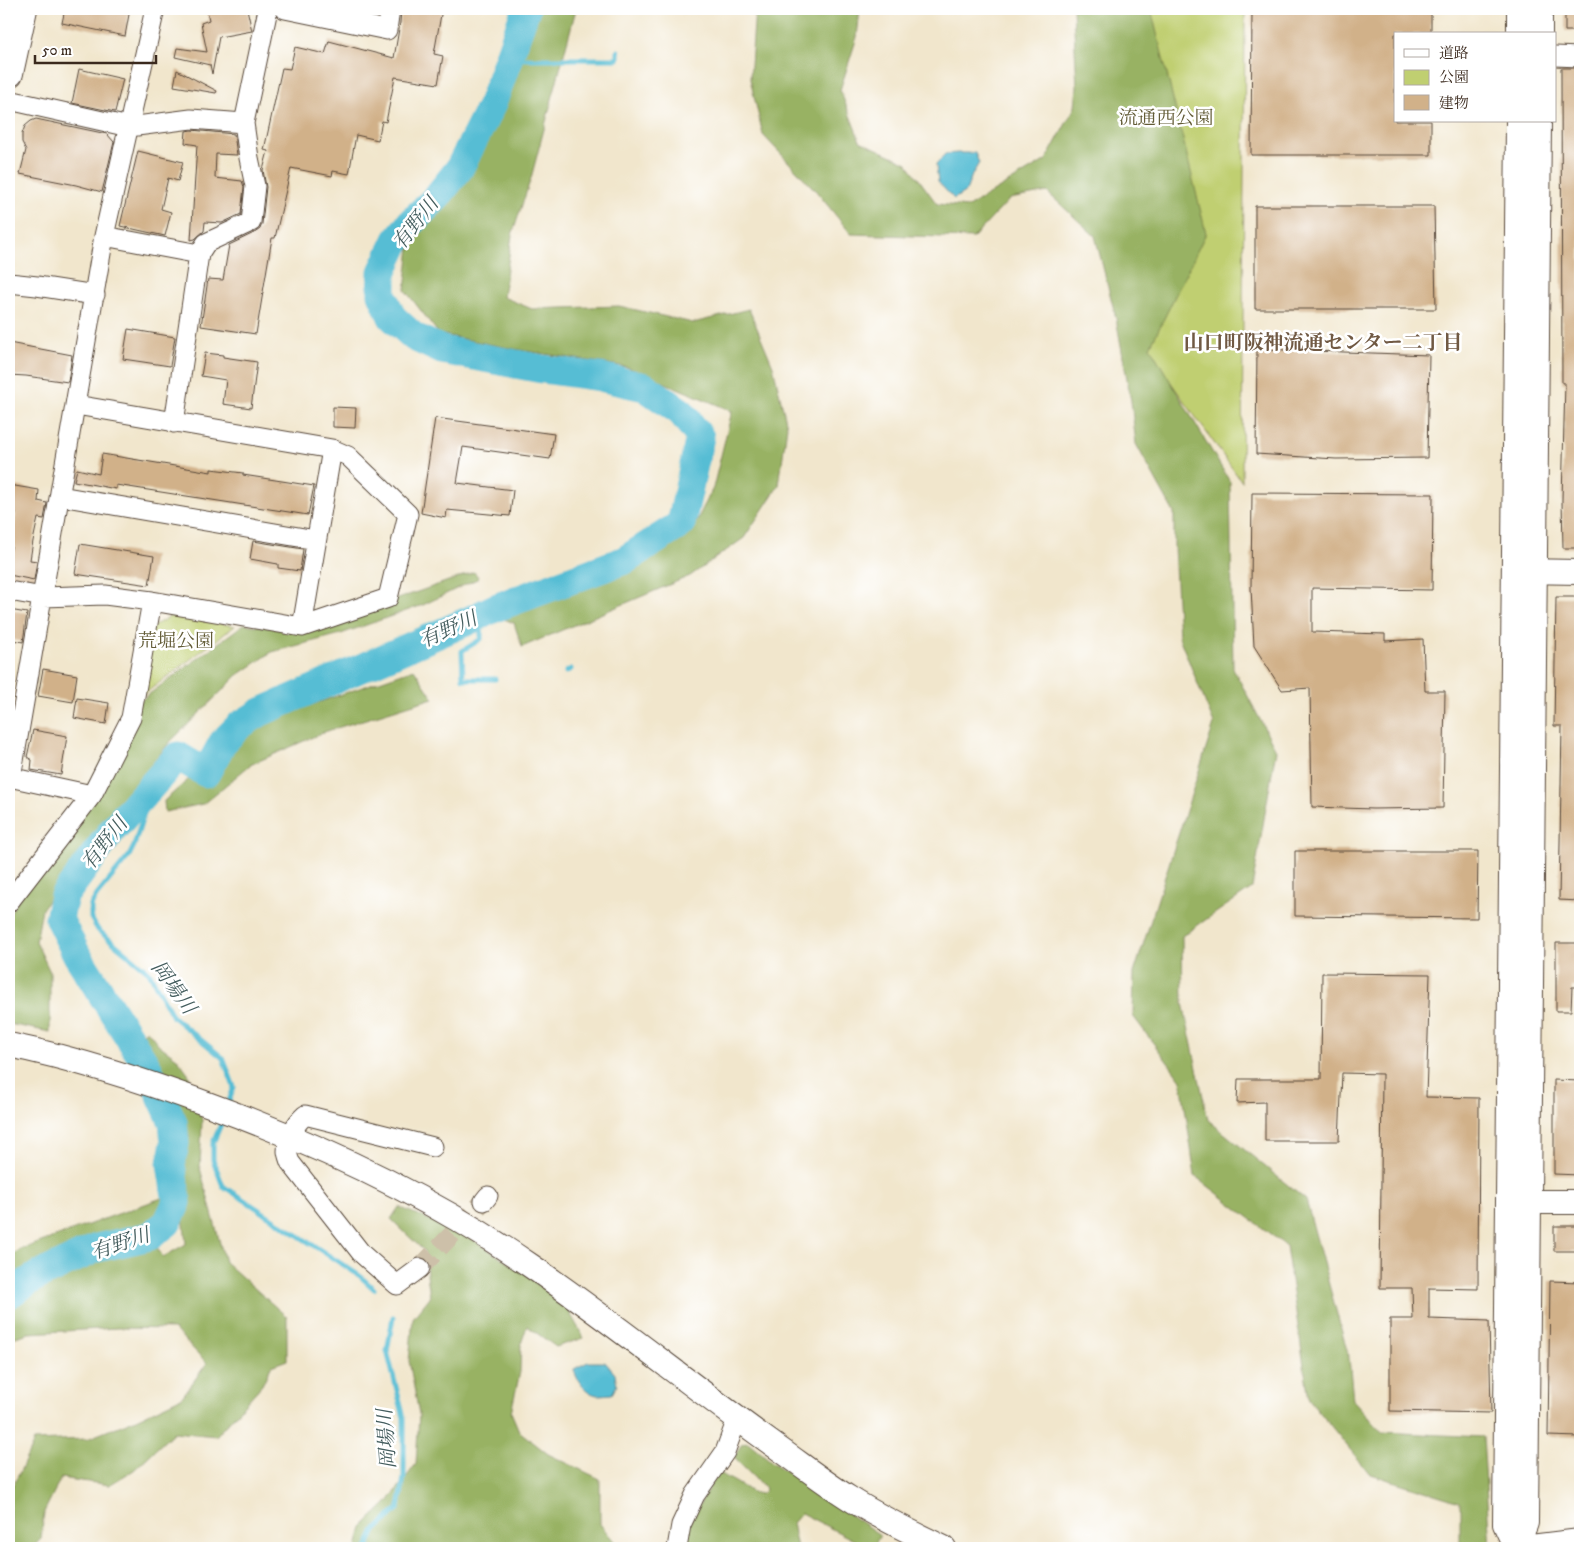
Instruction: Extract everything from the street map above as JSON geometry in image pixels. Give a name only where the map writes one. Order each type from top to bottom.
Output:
[{"type":"main road","points":[[9,73],[23,9]]},
{"type":"street","points":[[92,795],[10,777],[104,236],[155,9]]},
{"type":"street","points":[[174,423],[199,254],[206,243],[251,222],[255,186],[244,123],[268,9]]},
{"type":"street","points":[[285,9],[387,30],[390,9]]},
{"type":"street","points":[[1519,9],[1519,32]]},
{"type":"street","points":[[1540,9],[1540,32]]},
{"type":"street","points":[[1556,56],[1580,57]]},
{"type":"street","points":[[9,100],[129,127],[191,119],[244,123]]},
{"type":"street","points":[[1518,122],[1525,572]]},
{"type":"street","points":[[1516,1548],[1505,1524],[1519,1202],[1525,572],[1540,122]]},
{"type":"street","points":[[104,236],[199,254]]},
{"type":"street","points":[[9,284],[95,295]]},
{"type":"street","points":[[9,591],[42,597],[105,595],[152,601],[302,627],[388,598],[408,514],[348,456],[332,449],[76,405]]},
{"type":"street","points":[[302,627],[332,449]]},
{"type":"street","points":[[60,496],[316,540]]},
{"type":"street","points":[[1525,572],[1580,572]]},
{"type":"street","points":[[9,902],[92,795],[131,718],[152,601]]},
{"type":"street","points":[[9,1045],[54,1054],[98,1067],[238,1115],[291,1136],[397,1187],[503,1247],[580,1301],[737,1419],[847,1497],[944,1548]]},
{"type":"street","points":[[420,1268],[397,1285],[362,1254],[290,1162],[286,1152],[291,1136],[300,1119],[305,1115],[433,1147]]},
{"type":"street","points":[[1519,1202],[1580,1202]]},
{"type":"street","points":[[676,1548],[681,1525],[695,1495],[725,1452],[737,1419]]},
{"type":"street","points":[[1523,1548],[1580,1541]]},
{"type":"green space","points":[[536,9],[576,9],[531,178],[512,235],[503,297],[532,309],[619,306],[693,323],[749,309],[773,366],[787,426],[779,485],[744,538],[690,576],[522,647],[514,623],[499,617],[638,561],[691,532],[713,488],[732,411],[627,367],[514,349],[439,334],[405,290],[410,247],[446,198],[505,104]]},
{"type":"green space","points":[[755,9],[860,9],[857,37],[840,90],[860,141],[907,163],[937,204],[968,207],[1046,160],[1075,107],[1077,87],[1073,9],[1151,9],[1206,233],[1150,347],[1230,482],[1233,668],[1276,750],[1252,888],[1182,936],[1183,1003],[1208,1120],[1306,1200],[1349,1358],[1353,1400],[1382,1432],[1483,1437],[1490,1548],[1460,1548],[1460,1502],[1370,1474],[1309,1399],[1286,1246],[1195,1176],[1181,1080],[1133,1016],[1134,973],[1214,724],[1179,637],[1174,513],[1136,444],[1131,401],[1116,318],[1095,236],[1047,192],[1010,199],[973,238],[851,234],[816,191],[763,135],[750,79]]},
{"type":"green space","name":"流通西公園","points":[[1090,9],[1245,9],[1242,482],[1129,324]]},
{"type":"green space","points":[[474,572],[479,578],[423,605],[341,634],[272,652],[238,675],[169,743],[88,845],[42,909],[36,942],[50,972],[50,1032],[9,1024],[9,917],[137,703],[244,624],[304,632]]},
{"type":"green space","name":"荒堀公園","points":[[173,615],[235,626],[139,698],[153,626]]},
{"type":"green space","points":[[414,669],[433,698],[324,732],[250,765],[203,804],[165,812],[164,801],[248,727]]},
{"type":"green space","points":[[147,1030],[159,1045],[177,1058],[188,1073],[202,1120],[200,1168],[225,1262],[287,1317],[287,1360],[271,1366],[262,1385],[216,1436],[174,1432],[134,1470],[109,1485],[61,1478],[44,1512],[41,1539],[32,1548],[9,1548],[9,1491],[34,1441],[87,1439],[134,1420],[182,1397],[207,1363],[174,1329],[118,1328],[29,1333],[9,1339],[9,1256],[22,1249],[167,1196],[174,1224],[155,1244],[163,1257],[186,1244],[178,1164],[189,1136],[137,1038]]},
{"type":"green space","points":[[399,1207],[466,1235],[526,1274],[567,1308],[584,1338],[556,1347],[527,1326],[521,1344],[520,1372],[511,1412],[519,1431],[548,1454],[600,1479],[600,1524],[617,1545],[617,1548],[357,1548],[362,1527],[387,1503],[416,1464],[419,1414],[409,1361],[413,1318],[430,1297],[424,1251],[391,1219]]},
{"type":"green space","points":[[748,1442],[772,1462],[880,1535],[873,1548],[869,1548],[801,1513],[792,1523],[797,1548],[683,1548],[686,1528],[718,1472],[754,1493],[762,1494],[766,1489],[734,1458],[742,1443]]},
{"type":"water","points":[[975,153],[979,163],[966,191],[954,199],[938,182],[936,165],[945,154]]},
{"type":"water","points":[[588,1362],[605,1362],[615,1374],[617,1385],[612,1394],[599,1395],[590,1392],[586,1390],[577,1378],[574,1369]]},
{"type":"building","points":[[65,9],[130,9],[125,36],[62,23]]},
{"type":"building","points":[[247,9],[252,31],[219,37],[212,74],[210,65],[175,57],[177,48],[207,52],[201,23],[209,20],[207,11]]},
{"type":"building","points":[[401,9],[442,9],[434,54],[443,56],[438,84],[395,77],[386,122],[382,121],[378,140],[356,135],[349,174],[333,171],[332,176],[291,168],[275,238],[272,238],[256,334],[201,326],[208,279],[223,280],[229,245],[256,232],[262,224],[266,187],[263,170],[268,151],[264,150],[282,68],[290,69],[295,47],[325,54],[329,41],[394,58]]},
{"type":"building","points":[[1252,9],[1431,9],[1431,32],[1394,32],[1394,122],[1431,122],[1431,155],[1251,155]]},
{"type":"building","points":[[1565,9],[1580,9],[1580,31],[1565,31]]},
{"type":"building","points":[[1561,68],[1580,68],[1580,548],[1563,548],[1562,500],[1565,383],[1562,383]]},
{"type":"building","points":[[79,69],[123,79],[115,112],[72,103]]},
{"type":"building","points":[[177,70],[217,91],[216,93],[174,86]]},
{"type":"building","points":[[36,119],[107,134],[114,142],[102,192],[20,174],[26,150],[22,142],[22,134],[25,126]]},
{"type":"building","points":[[186,131],[234,134],[237,155],[216,154],[215,178],[242,181],[244,187],[241,214],[222,223],[205,222],[204,231],[191,240],[197,145],[185,143]]},
{"type":"building","points":[[138,151],[183,162],[178,181],[168,178],[161,209],[171,212],[165,236],[120,226]]},
{"type":"building","points":[[1255,206],[1434,206],[1436,309],[1255,309]]},
{"type":"building","points":[[128,329],[175,337],[170,366],[123,359]]},
{"type":"building","points":[[9,343],[72,355],[68,382],[9,375]]},
{"type":"building","points":[[1257,349],[1429,355],[1427,458],[1336,459],[1256,454]]},
{"type":"building","points":[[205,353],[257,362],[251,408],[223,404],[226,380],[201,376]]},
{"type":"building","points":[[333,407],[356,408],[355,428],[333,427]]},
{"type":"building","points":[[435,418],[554,434],[550,459],[463,447],[457,483],[513,490],[510,516],[447,510],[446,518],[421,513]]},
{"type":"building","points":[[102,454],[211,472],[211,469],[243,473],[243,475],[314,486],[308,515],[116,485],[116,489],[74,481],[77,469],[99,474]]},
{"type":"building","points":[[9,485],[39,490],[38,501],[47,503],[44,519],[38,518],[33,541],[30,560],[37,561],[34,580],[9,575],[9,561],[16,513],[9,512]]},
{"type":"building","points":[[1252,493],[1433,494],[1432,590],[1312,588],[1312,632],[1385,634],[1385,641],[1423,639],[1425,691],[1445,691],[1443,808],[1373,809],[1312,807],[1310,688],[1282,690],[1254,646],[1251,588]]},
{"type":"building","points":[[253,541],[303,549],[300,571],[278,568],[278,564],[250,559]]},
{"type":"building","points":[[80,544],[154,556],[149,585],[75,574]]},
{"type":"building","points":[[1556,597],[1580,597],[1580,901],[1559,900],[1562,726],[1554,726]]},
{"type":"building","points":[[9,610],[27,613],[23,642],[9,639]]},
{"type":"building","points":[[43,669],[77,675],[73,702],[38,696]]},
{"type":"building","points":[[77,698],[109,703],[106,724],[74,718]]},
{"type":"building","points":[[33,730],[67,736],[61,775],[31,770],[32,760],[27,757]]},
{"type":"building","points":[[1295,851],[1478,851],[1477,918],[1295,916]]},
{"type":"building","points":[[1556,943],[1580,943],[1580,987],[1572,987],[1571,1011],[1556,1011]]},
{"type":"building","points":[[1322,973],[1430,974],[1426,1097],[1479,1098],[1478,1289],[1429,1288],[1429,1319],[1489,1321],[1491,1413],[1390,1411],[1390,1319],[1413,1319],[1412,1288],[1380,1288],[1382,1074],[1342,1073],[1339,1141],[1265,1141],[1265,1102],[1237,1103],[1238,1079],[1321,1079]]},
{"type":"building","points":[[1554,1080],[1580,1081],[1580,1175],[1554,1174]]},
{"type":"building","points":[[1554,1226],[1580,1226],[1580,1251],[1554,1251]]},
{"type":"building","points":[[1550,1281],[1580,1282],[1580,1437],[1548,1436]]},
{"type":"waterway","name":"有野川","points":[[9,1294],[37,1276],[97,1248],[150,1236],[167,1223],[177,1202],[171,1164],[175,1143],[173,1122],[147,1066],[77,955],[59,919],[64,896],[114,828],[178,756],[206,773],[223,742],[240,725],[261,712],[495,608],[625,560],[681,524],[700,437],[681,412],[645,387],[600,377],[542,369],[442,350],[414,337],[392,317],[382,294],[382,272],[397,240],[411,222],[436,198],[459,169],[492,104],[526,9]]},
{"type":"waterway","points":[[508,59],[618,59],[618,51]]},
{"type":"waterway","points":[[477,617],[481,625],[481,639],[462,651],[463,679],[495,679]]},
{"type":"waterway","points":[[566,672],[571,669]]},
{"type":"waterway","name":"岡場川","points":[[153,784],[134,846],[129,856],[91,905],[91,918],[98,930],[149,972],[173,1017],[223,1058],[234,1087],[228,1104]]},
{"type":"waterway","name":"岡場川","points":[[224,1117],[213,1143],[213,1160],[223,1186],[360,1276],[374,1289]]},
{"type":"waterway","name":"岡場川","points":[[367,1548],[375,1531],[399,1508],[404,1477],[404,1418],[387,1351],[393,1317]]},
{"type":"tunnel","points":[[420,1268],[484,1201]]},
{"type":"district","name":"山口町阪神流通センター二丁目","points":[[1323,342]]}]
